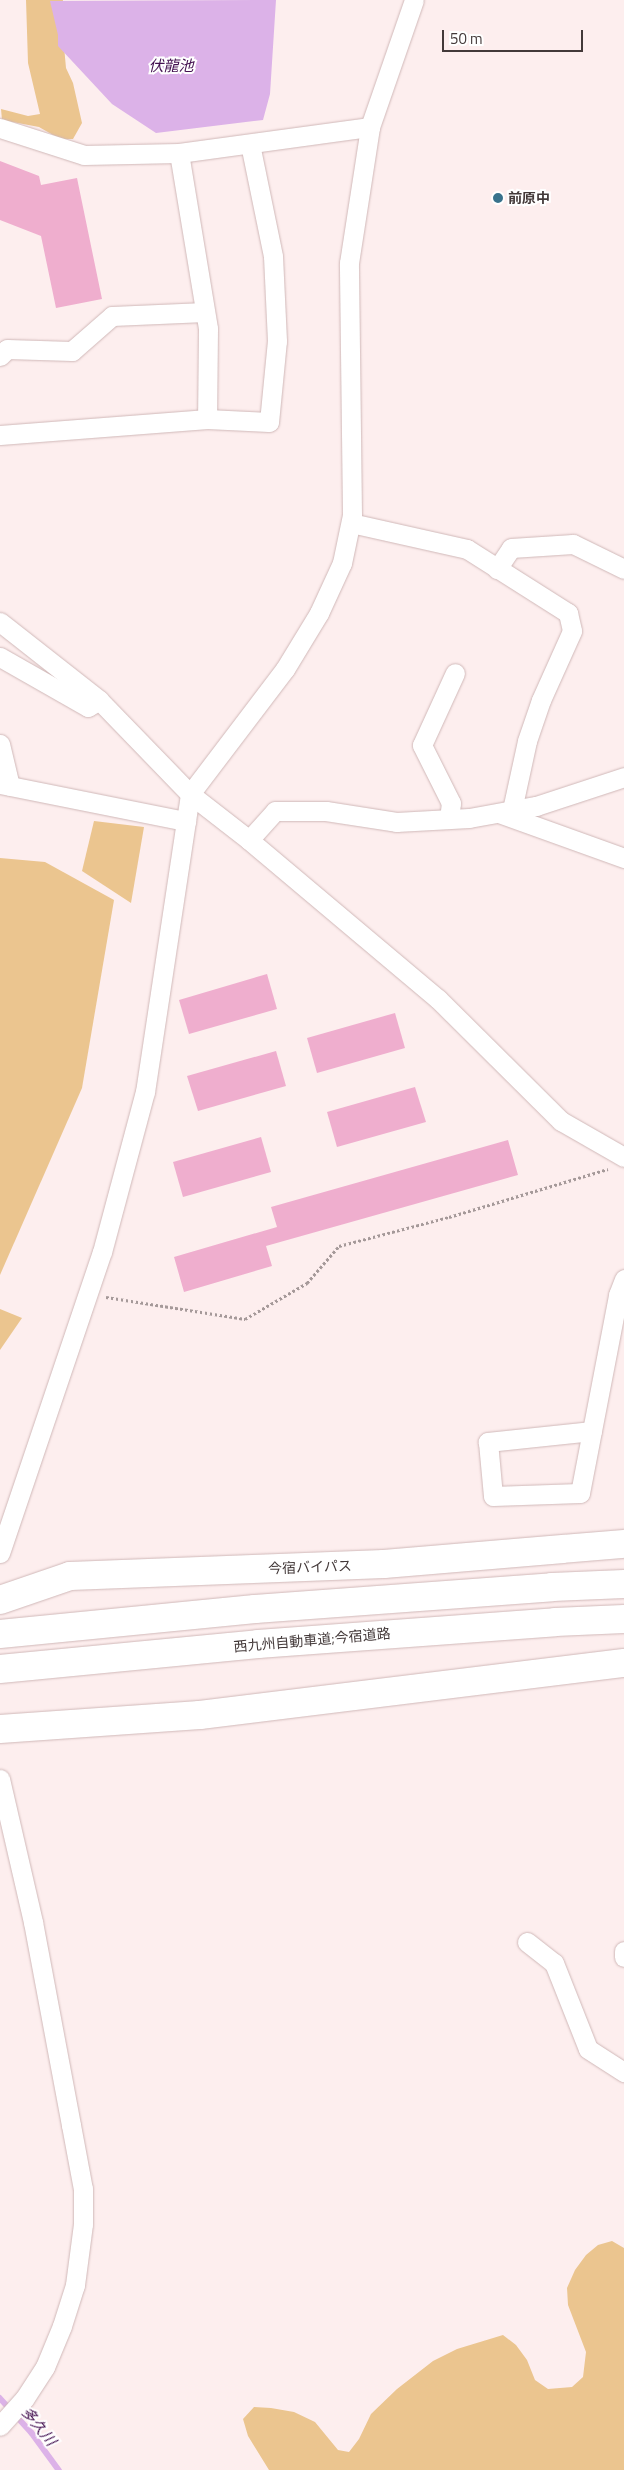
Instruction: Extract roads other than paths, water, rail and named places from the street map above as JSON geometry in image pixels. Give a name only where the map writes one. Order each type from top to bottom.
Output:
[{"type":"highway","name":"今宿バイパス","points":[[0,1600],[70,1576],[384,1564],[624,1544]]},
{"type":"highway","points":[[0,1634],[255,1609],[552,1587],[624,1584]]},
{"type":"highway","name":"西九州自動車道;今宿道路","points":[[0,1669],[258,1644],[554,1622],[624,1619]]},
{"type":"highway","points":[[0,1729],[200,1715],[624,1663]]},
{"type":"street","points":[[0,1553],[102,1252],[145,1092],[190,794],[286,669],[319,613],[342,563],[351,523],[349,263],[370,127],[414,0]]},
{"type":"street","points":[[0,128],[84,154],[179,154],[370,127]]},
{"type":"street","points":[[0,435],[207,419],[269,422],[277,340],[273,256],[250,144]]},
{"type":"street","points":[[179,154],[208,329],[207,419]]},
{"type":"street","points":[[0,356],[7,349],[72,351],[112,316],[205,312]]},
{"type":"street","points":[[351,523],[466,550],[568,613],[572,631],[541,700],[505,812]]},
{"type":"street","points":[[497,569],[511,548],[573,544],[624,569]]},
{"type":"street","points":[[0,622],[99,700],[190,794],[249,840],[438,998],[560,1122],[619,1162]]},
{"type":"street","points":[[0,657],[88,707],[99,700]]},
{"type":"street","points":[[448,819],[450,803],[422,745],[455,673]]},
{"type":"street","points":[[0,744],[5,785],[186,821]]},
{"type":"street","points":[[249,840],[275,811],[326,812],[396,822],[448,819],[536,806],[622,773]]},
{"type":"street","points":[[505,812],[624,858]]},
{"type":"street","points":[[592,1431],[488,1442],[493,1496],[580,1493],[592,1431],[618,1295],[624,1279]]},
{"type":"street","points":[[0,1779],[33,1922],[83,2189],[83,2224],[75,2285],[62,2326],[45,2367],[24,2399],[0,2426]]},
{"type":"street","points":[[528,1942],[554,1963],[588,2049],[624,2072]]},
{"type":"street","points":[[624,1951],[624,1957]]},
{"type":"water","name":"伏龍池","points":[[276,0],[270,94],[263,120],[156,133],[112,104],[58,46],[58,35],[50,1]]},
{"type":"waterway","name":"多久川","points":[[0,2398],[32,2433],[59,2470]]},
{"type":"place","name":"前原中","points":[[498,198]]}]
